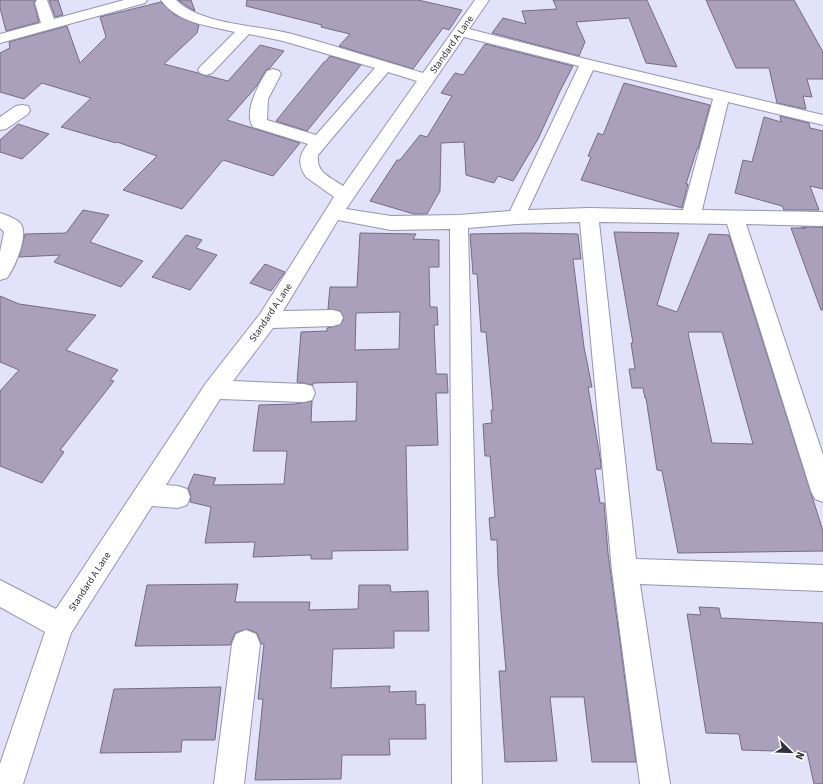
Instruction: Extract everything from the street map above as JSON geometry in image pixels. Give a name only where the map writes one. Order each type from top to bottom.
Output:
[{"type":"street","points":[[0,39],[49,25],[74,11],[140,0]]},
{"type":"street","points":[[168,0],[178,10],[204,21],[286,37],[428,79]]},
{"type":"street","name":"Standard A Lane","points":[[8,784],[60,626],[214,390],[267,320],[333,213],[402,112],[428,79],[482,0]]},
{"type":"street","points":[[42,3],[49,25]]},
{"type":"street","points":[[206,70],[245,30]]},
{"type":"street","points":[[460,32],[823,120]]},
{"type":"street","points":[[516,217],[588,64]]},
{"type":"street","points":[[345,196],[312,173],[308,164],[309,154],[385,66]]},
{"type":"street","points":[[273,74],[260,99],[259,123],[319,142]]},
{"type":"street","points":[[691,216],[722,96]]},
{"type":"street","points":[[0,125],[22,110]]},
{"type":"street","points":[[333,213],[391,223],[459,222],[516,217],[589,215],[823,219]]},
{"type":"street","points":[[589,215],[624,571],[656,784]]},
{"type":"street","points":[[734,217],[823,491]]},
{"type":"street","points":[[0,220],[13,227],[14,235],[4,268],[0,273]]},
{"type":"street","points":[[459,222],[468,784]]},
{"type":"street","points":[[267,320],[333,318]]},
{"type":"street","points":[[214,390],[304,393]]},
{"type":"street","points":[[147,494],[178,497]]},
{"type":"street","points":[[624,571],[823,578]]},
{"type":"street","points":[[0,593],[60,626]]},
{"type":"street","points":[[229,784],[246,644]]},
{"type":"building","points":[[0,0],[35,0],[34,3],[39,22],[6,31],[0,8]]},
{"type":"building","points":[[49,0],[58,0],[63,15],[55,17]]},
{"type":"building","points":[[178,0],[191,0],[195,11],[188,7]]},
{"type":"building","points":[[247,0],[418,0],[462,10],[449,30],[443,28],[413,69],[339,46],[350,34],[321,27],[322,25],[246,6]]},
{"type":"building","points":[[553,0],[647,0],[677,67],[646,63],[629,18],[576,22],[585,42],[579,56],[492,33],[503,18],[526,24],[522,11],[557,9]]},
{"type":"building","points":[[706,0],[794,0],[823,52],[823,79],[807,79],[812,97],[803,96],[806,109],[777,103],[769,68],[736,68]]},
{"type":"building","points":[[161,2],[175,15],[199,25],[197,33],[164,64],[228,81],[260,45],[284,51],[269,69],[266,70],[256,87],[227,120],[300,143],[273,176],[223,160],[182,209],[123,190],[157,156],[117,142],[116,143],[61,127],[91,98],[42,83],[24,99],[0,92],[0,53],[10,48],[9,42],[67,26],[80,63],[106,37],[100,17]]},
{"type":"building","points":[[485,44],[573,66],[538,139],[513,181],[498,176],[494,183],[466,175],[464,142],[441,143],[440,191],[427,214],[414,214],[370,201],[397,160],[400,160],[420,135],[427,137],[452,96],[441,93],[455,73],[463,75]]},
{"type":"building","points":[[330,56],[361,65],[307,131],[276,121],[324,62]]},
{"type":"building","points":[[624,83],[710,105],[698,149],[686,184],[688,184],[682,208],[581,180],[591,157],[588,156],[598,133],[603,135]]},
{"type":"building","points":[[780,116],[809,123],[810,128],[823,131],[823,189],[810,186],[819,210],[784,210],[782,206],[735,193],[743,160],[752,162],[764,117],[781,122]]},
{"type":"building","points":[[18,124],[49,134],[22,159],[0,152],[0,140]]},
{"type":"building","points":[[83,210],[109,215],[90,242],[143,261],[121,287],[54,262],[60,255],[19,257],[25,234],[66,233]]},
{"type":"building","points":[[801,227],[823,227],[823,310],[821,310],[791,228],[806,228]]},
{"type":"building","points":[[614,232],[679,233],[657,305],[677,312],[709,234],[729,235],[823,531],[823,551],[678,553],[662,471],[657,470],[646,398],[643,388],[632,388],[629,369],[635,369],[631,343],[633,343]],"holes":[[[722,332],[753,444],[712,443],[688,333]]]},
{"type":"building","points":[[360,233],[416,234],[413,239],[439,240],[439,267],[429,267],[430,307],[437,307],[438,325],[434,325],[436,374],[447,374],[448,393],[436,393],[438,445],[406,446],[408,550],[332,551],[332,559],[311,559],[311,555],[253,557],[255,542],[205,543],[211,507],[190,502],[191,496],[188,488],[194,474],[216,478],[213,485],[284,484],[287,451],[253,451],[259,405],[295,404],[312,401],[311,422],[356,421],[357,382],[313,383],[313,385],[297,382],[301,332],[327,331],[327,328],[340,325],[344,319],[340,311],[328,309],[330,287],[357,287]],"holes":[[[400,312],[399,349],[355,350],[356,313]]]},
{"type":"building","points":[[470,234],[578,234],[581,259],[573,259],[584,347],[592,387],[588,387],[601,463],[601,469],[595,469],[600,503],[604,503],[608,553],[636,762],[592,762],[584,697],[550,697],[557,761],[505,762],[499,671],[506,671],[498,575],[497,540],[491,540],[489,518],[495,517],[490,456],[485,456],[483,424],[492,423],[491,410],[493,410],[486,332],[481,332],[477,274],[473,274]]},
{"type":"building","points":[[186,235],[202,240],[196,248],[217,255],[190,290],[152,277]]},
{"type":"building","points":[[265,264],[285,272],[271,291],[250,283]]},
{"type":"building","points":[[0,296],[19,304],[96,315],[66,350],[118,370],[110,380],[114,381],[60,450],[64,452],[42,483],[0,466],[0,391],[19,370],[0,362]]},
{"type":"building","points":[[238,584],[235,602],[310,602],[309,610],[358,609],[359,585],[390,585],[391,592],[428,591],[429,631],[394,631],[394,648],[333,649],[331,688],[390,686],[389,692],[416,691],[416,705],[425,704],[426,739],[389,739],[390,755],[342,755],[341,779],[255,780],[263,699],[258,699],[264,644],[261,644],[257,633],[247,629],[235,633],[230,645],[135,646],[147,585]]},
{"type":"building","points":[[699,607],[719,608],[721,618],[823,623],[823,784],[814,784],[807,752],[742,750],[739,734],[706,733],[687,614],[701,615]]},
{"type":"building","points":[[221,687],[215,740],[182,740],[181,752],[100,753],[114,689]]}]
